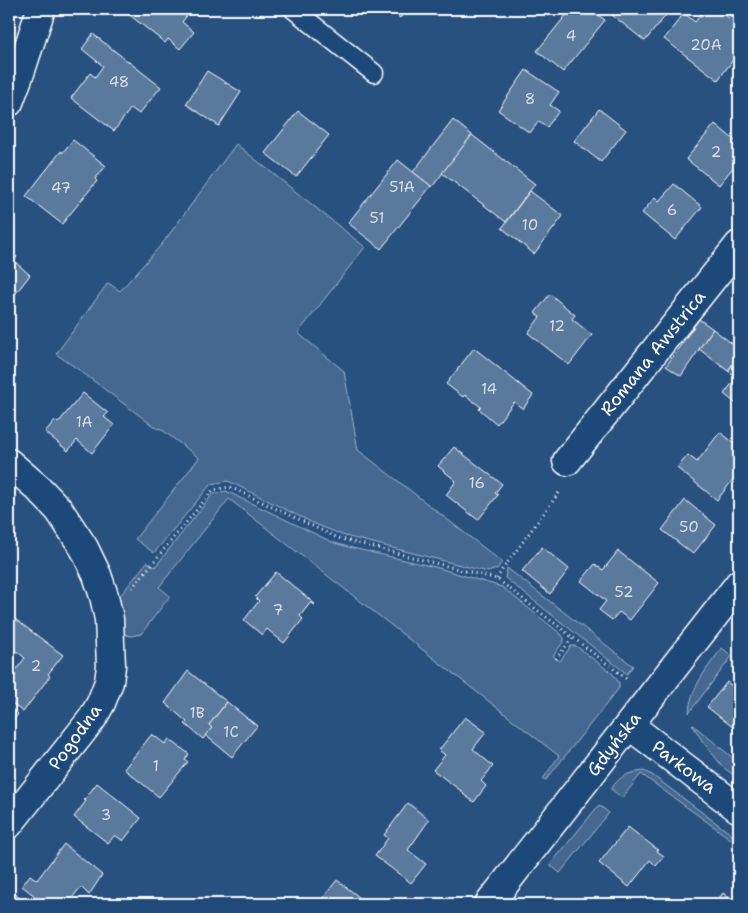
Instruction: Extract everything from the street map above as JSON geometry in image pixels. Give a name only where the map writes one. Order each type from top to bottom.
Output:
[{"type":"street","points":[[9,102],[41,9]]},
{"type":"street","name":"Romana Awstrica","points":[[566,474],[739,245]]},
{"type":"street","name":"Pogodna","points":[[9,463],[46,495],[59,510],[84,548],[97,575],[106,602],[110,618],[111,656],[109,682],[92,720],[9,824]]},
{"type":"street","name":"Gdyńska","points":[[489,904],[739,584]]},
{"type":"street","name":"Parkowa","points":[[629,725],[739,809]]},
{"type":"lane","points":[[293,9],[374,72]]},
{"type":"path","points":[[497,579],[566,474]]},
{"type":"path","points":[[131,590],[212,490],[230,487],[338,538],[497,579],[633,683]]},
{"type":"path","points":[[556,659],[573,637]]},
{"type":"shaded area","points":[[236,144],[365,247],[298,333],[344,371],[358,450],[502,562],[497,569],[488,572],[345,536],[315,524],[228,481],[211,484],[154,553],[135,539],[199,458],[56,354],[108,283],[120,291],[162,244]]},
{"type":"shaded area","points":[[226,491],[332,542],[435,567],[502,587],[564,638],[564,641],[553,656],[560,661],[571,646],[576,646],[613,674],[619,683],[619,688],[546,780],[543,779],[559,756],[229,499],[159,587],[170,596],[141,634],[131,636],[123,634],[116,601],[147,562],[155,567],[213,494]]},
{"type":"shaded area","points":[[507,568],[633,666],[627,674],[505,578]]},
{"type":"shaded area","points":[[722,648],[732,656],[689,713],[696,686]]},
{"type":"shaded area","points":[[692,724],[739,763],[739,772],[736,777],[723,767],[703,742]]},
{"type":"shaded area","points":[[644,771],[739,840],[739,845],[641,774],[622,798],[611,789],[625,776]]},
{"type":"shaded area","points":[[599,805],[609,813],[560,873],[550,865]]},
{"type":"building","points":[[122,9],[192,9],[182,22],[194,32],[180,49],[168,39],[165,43]]},
{"type":"building","points":[[388,9],[408,9],[400,18]]},
{"type":"building","points":[[571,9],[590,9],[605,20],[563,72],[537,51]]},
{"type":"building","points":[[617,9],[671,9],[645,41],[612,15]]},
{"type":"building","points":[[705,9],[717,9],[729,18],[733,12],[739,16],[739,52],[718,80],[664,39],[684,13],[695,22]]},
{"type":"building","points":[[93,34],[161,87],[139,114],[131,108],[114,131],[71,98],[90,73],[95,77],[103,66],[82,49]]},
{"type":"building","points":[[526,70],[559,92],[550,105],[559,111],[547,127],[539,121],[530,133],[498,110]]},
{"type":"building","points":[[207,71],[241,92],[219,126],[186,104]]},
{"type":"building","points":[[599,109],[626,130],[601,162],[574,141]]},
{"type":"building","points":[[298,111],[329,135],[296,177],[265,153]]},
{"type":"building","points":[[453,120],[472,135],[432,187],[413,172]]},
{"type":"building","points":[[715,124],[739,144],[739,160],[719,185],[686,159]]},
{"type":"building","points":[[472,135],[535,184],[506,222],[442,173]]},
{"type":"building","points":[[73,140],[106,166],[95,179],[97,181],[62,224],[26,196],[61,151],[62,153]]},
{"type":"building","points":[[398,160],[431,186],[381,249],[348,223]]},
{"type":"building","points":[[674,184],[702,207],[675,240],[642,213],[655,197],[659,201]]},
{"type":"building","points":[[530,191],[563,216],[534,254],[502,228]]},
{"type":"building","points":[[9,251],[17,257],[14,261],[30,275],[13,297],[9,294]]},
{"type":"building","points":[[550,294],[575,315],[572,319],[592,335],[569,365],[528,333],[540,317],[535,313]]},
{"type":"building","points":[[699,319],[713,329],[681,376],[666,366]]},
{"type":"building","points":[[713,329],[739,349],[739,354],[728,371],[699,349]]},
{"type":"building","points":[[474,348],[533,395],[523,409],[514,402],[497,424],[479,409],[481,407],[465,395],[463,397],[446,384]]},
{"type":"building","points":[[739,354],[739,406],[724,394],[737,377],[728,371]]},
{"type":"building","points":[[83,393],[108,413],[104,417],[114,425],[92,453],[77,440],[68,451],[45,432],[55,420],[58,423]]},
{"type":"building","points":[[720,432],[739,447],[739,472],[717,500],[677,468],[688,455],[697,462]]},
{"type":"building","points":[[454,447],[502,484],[495,493],[498,495],[478,520],[446,495],[456,481],[438,466]]},
{"type":"building","points":[[685,500],[716,525],[693,554],[662,530]]},
{"type":"building","points":[[542,547],[569,569],[550,594],[522,571]]},
{"type":"building","points":[[618,551],[659,583],[630,620],[619,612],[612,620],[599,610],[606,601],[581,581],[595,564],[603,570]]},
{"type":"building","points":[[276,572],[315,604],[311,602],[300,616],[303,619],[284,643],[267,629],[262,635],[244,620],[259,601],[255,597]]},
{"type":"building","points":[[15,619],[63,655],[23,712],[9,701],[9,679],[25,658],[9,645],[9,627]]},
{"type":"building","points":[[188,671],[227,702],[209,725],[212,728],[203,739],[165,703]]},
{"type":"building","points":[[727,682],[736,689],[739,685],[739,732],[707,707]]},
{"type":"building","points":[[227,702],[257,726],[232,757],[205,735],[212,728],[209,725]]},
{"type":"building","points":[[9,706],[18,714],[9,727]]},
{"type":"building","points":[[465,717],[486,732],[473,749],[493,766],[481,781],[486,786],[474,802],[433,770],[445,755],[439,750]]},
{"type":"building","points":[[152,734],[165,744],[169,739],[189,754],[185,760],[188,762],[159,797],[124,769]]},
{"type":"building","points":[[97,783],[141,818],[123,841],[115,835],[108,843],[74,817]]},
{"type":"building","points":[[408,803],[429,820],[408,850],[426,864],[411,883],[375,856],[388,838],[384,835]]},
{"type":"building","points":[[628,827],[664,856],[656,866],[650,860],[629,887],[599,863]]},
{"type":"building","points":[[64,844],[102,875],[89,895],[81,887],[67,904],[45,904],[22,886],[30,875],[37,880]]},
{"type":"building","points":[[337,880],[368,904],[318,904]]},
{"type":"building","points":[[14,893],[27,904],[9,904],[9,900]]},
{"type":"building","points":[[723,893],[737,904],[714,904]]}]
